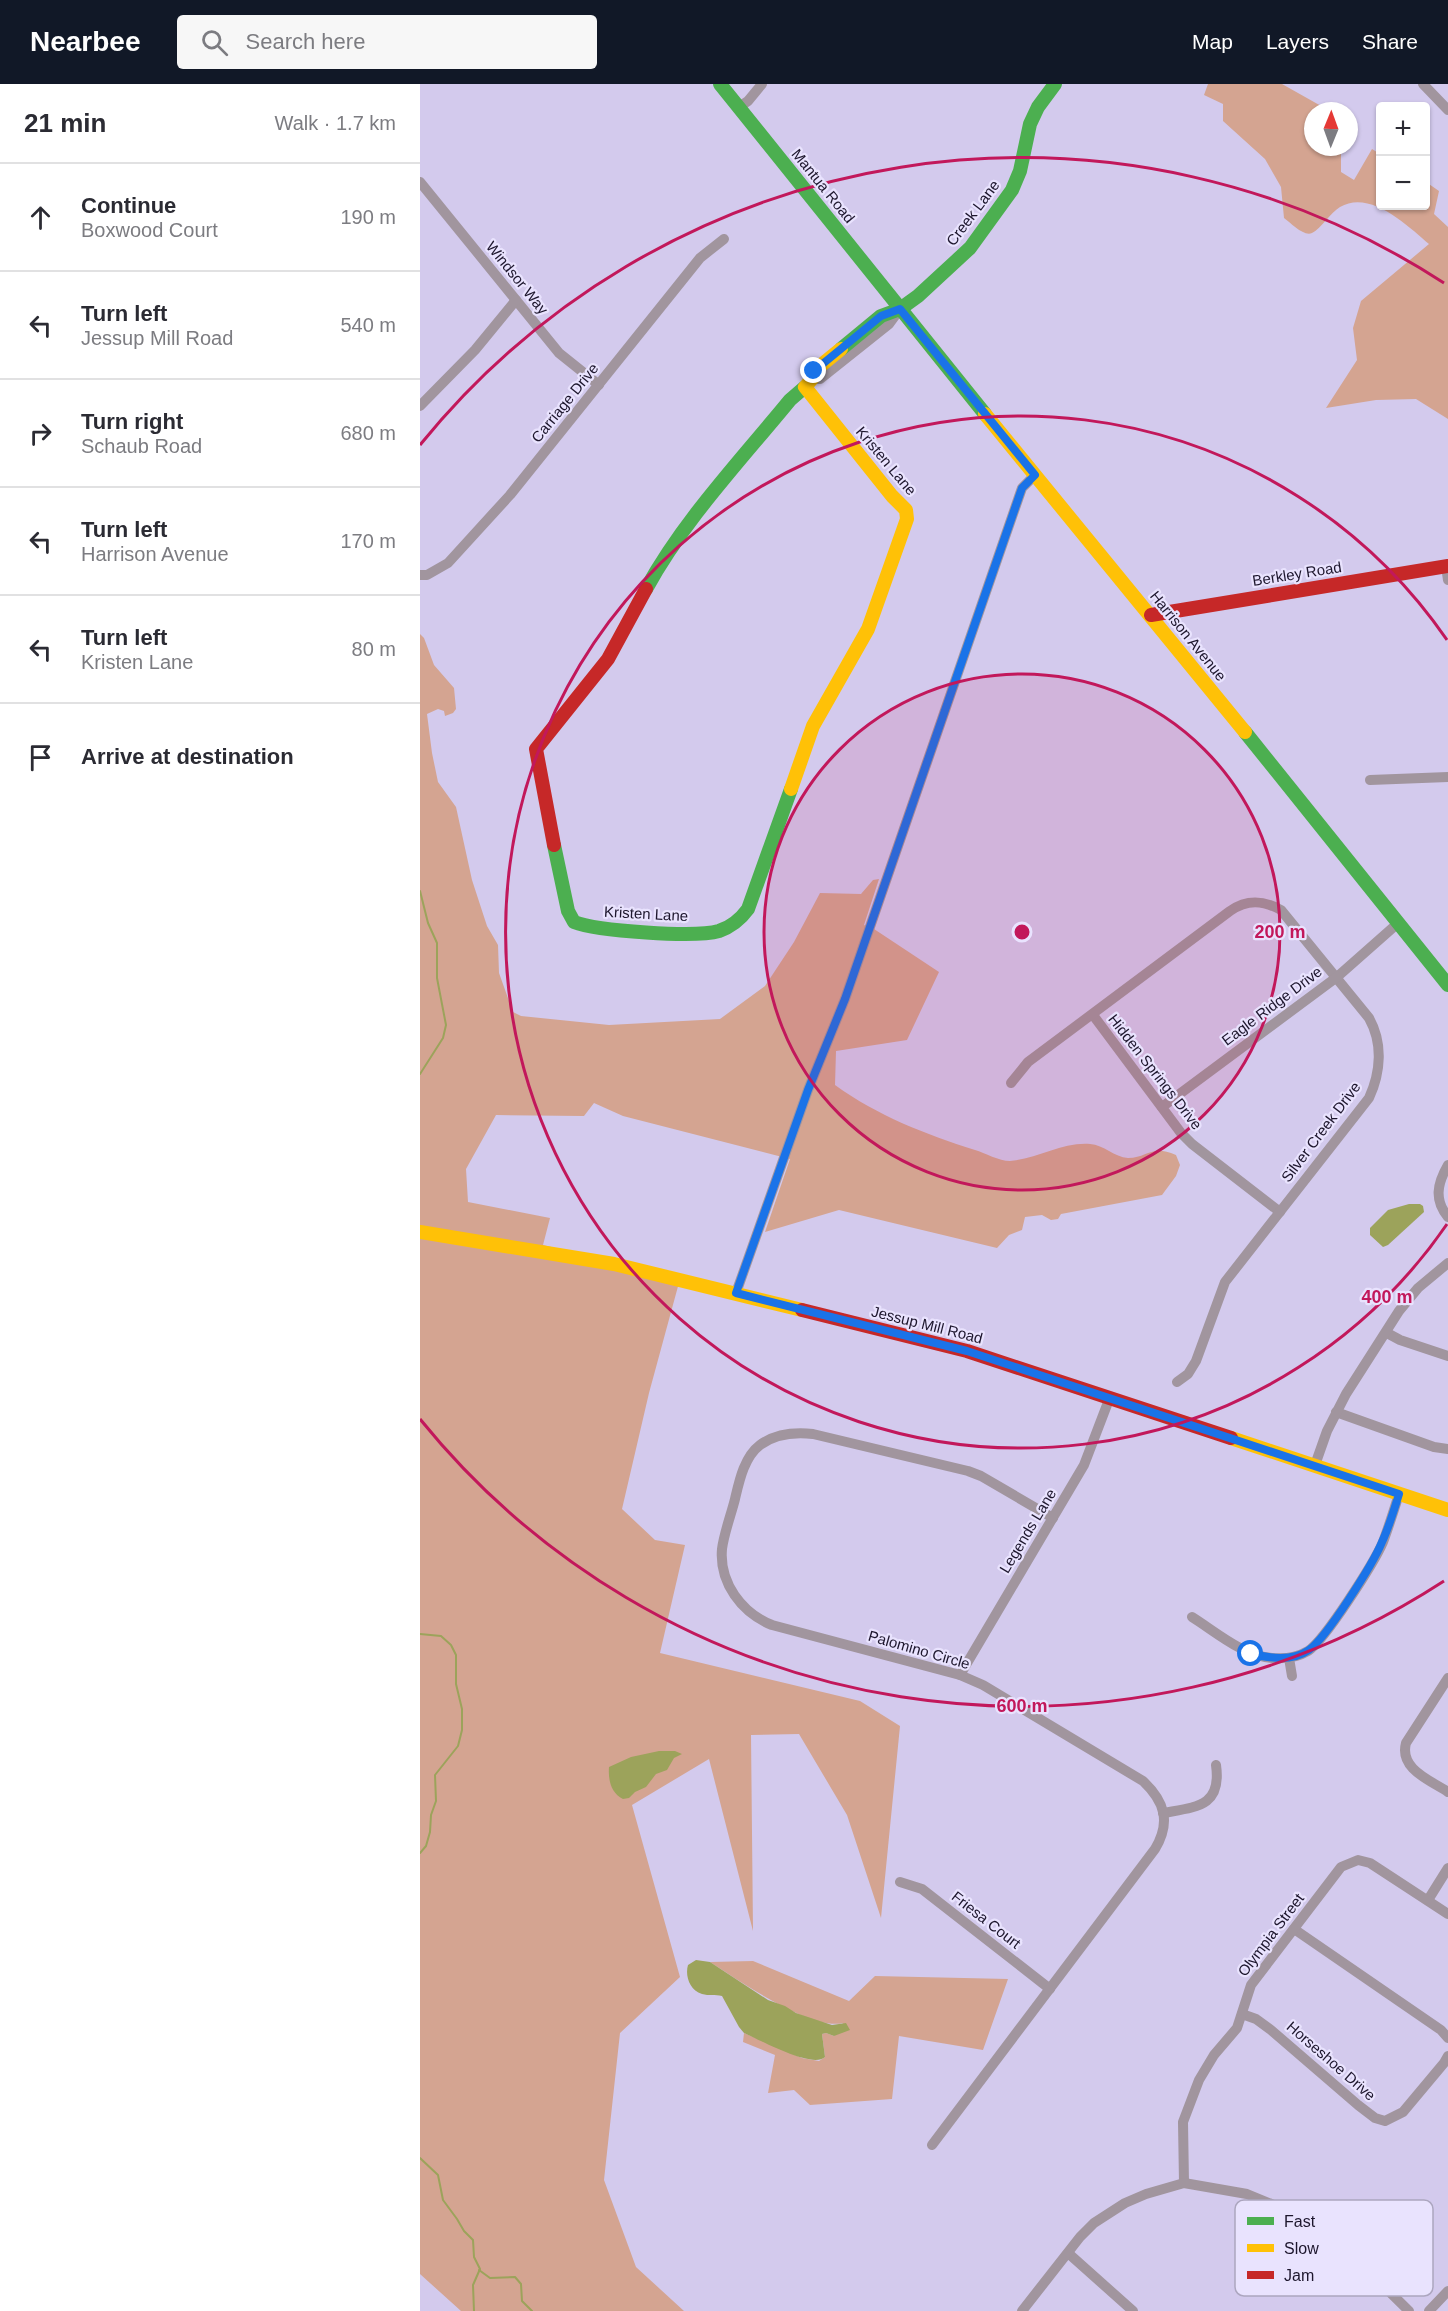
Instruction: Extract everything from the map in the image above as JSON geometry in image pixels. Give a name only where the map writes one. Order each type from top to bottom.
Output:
[{"type":"street","name":"Mantua Road","points":[[720,84],[900,309]]},
{"type":"street","points":[[739,107],[748,101],[762,84]]},
{"type":"street","name":"Creek Lane","points":[[900,309],[957,262],[998,211],[1018,175],[1025,141],[1034,115],[1055,84]]},
{"type":"street","points":[[1424,84],[1448,110]]},
{"type":"street","name":"Windsor Way","points":[[420,182],[559,353],[599,386]]},
{"type":"street","name":"Carriage Drive","points":[[420,575],[428,575],[448,562],[510,495],[700,258],[724,239]]},
{"type":"street","points":[[420,406],[475,350],[516,300]]},
{"type":"street","name":"Kristen Lane","points":[[808,383],[907,514],[907,522],[868,629],[816,721],[751,902],[741,919],[724,930],[708,934],[604,928],[577,924],[569,913],[536,757],[537,745],[557,725],[608,659],[664,557],[684,529],[790,400],[808,383],[814,371],[881,316],[900,309]]},
{"type":"street","name":"Harrison Avenue","points":[[900,309],[1151,615],[1396,924],[1448,985]]},
{"type":"street","points":[[736,1293],[804,1100],[845,999],[1022,488],[1035,475]]},
{"type":"street","name":"Berkley Road","points":[[1151,615],[1447,571]]},
{"type":"street","points":[[1370,780],[1448,777]]},
{"type":"street","name":"Silver Creek Drive","points":[[1011,1083],[1017,1072],[1028,1062],[1240,904],[1252,902],[1271,904],[1281,910],[1370,1018],[1375,1028],[1380,1058],[1375,1085],[1369,1098],[1225,1282],[1196,1361],[1188,1374],[1178,1382]]},
{"type":"street","name":"Eagle Ridge Drive","points":[[1162,1107],[1337,977],[1396,924]]},
{"type":"street","name":"Hidden Springs Drive","points":[[1093,1015],[1192,1144],[1280,1212]]},
{"type":"street","points":[[1448,1165],[1440,1180],[1438,1192],[1440,1205],[1448,1217]]},
{"type":"street","name":"Jessup Mill Road","points":[[420,1232],[586,1258],[967,1351],[1448,1510]]},
{"type":"street","points":[[1315,1465],[1336,1412],[1408,1299],[1448,1263]]},
{"type":"street","points":[[1387,1333],[1400,1340],[1448,1356]]},
{"type":"street","name":"Legends Lane","points":[[960,1675],[1084,1465],[1110,1397]]},
{"type":"street","points":[[1336,1412],[1428,1445],[1448,1449]]},
{"type":"street","name":"Palomino Circle","points":[[1053,1518],[981,1476],[968,1471],[813,1434],[796,1432],[759,1446],[750,1458],[740,1479],[722,1550],[726,1579],[744,1608],[758,1620],[960,1675],[983,1685],[1143,1781],[1157,1796],[1163,1813]]},
{"type":"street","points":[[1192,1617],[1251,1654],[1270,1658],[1289,1658],[1309,1650],[1325,1634],[1382,1543],[1399,1494]]},
{"type":"street","points":[[1289,1658],[1292,1676]]},
{"type":"street","points":[[1448,1678],[1406,1743],[1404,1752],[1407,1763],[1414,1770],[1448,1792]]},
{"type":"street","points":[[932,2145],[1155,1849],[1164,1827],[1163,1813],[1194,1807],[1211,1797],[1217,1786],[1216,1765]]},
{"type":"street","name":"Olympia Street","points":[[1184,2184],[1183,2122],[1189,2102],[1214,2055],[1237,2028],[1251,1985],[1341,1867],[1358,1860],[1378,1867],[1428,1900]]},
{"type":"street","points":[[1448,1868],[1428,1900],[1448,1914]]},
{"type":"street","name":"Friesa Court","points":[[900,1882],[922,1889],[1050,1989]]},
{"type":"street","points":[[1294,1929],[1442,2030],[1448,2038]]},
{"type":"street","name":"Horseshoe Drive","points":[[1242,2014],[1256,2019],[1271,2030],[1358,2105],[1375,2118],[1385,2121],[1403,2112],[1448,2056]]},
{"type":"street","points":[[1022,2311],[1080,2237],[1094,2223],[1125,2203],[1146,2194],[1184,2184],[1246,2194],[1261,2200]]},
{"type":"street","points":[[1068,2253],[1133,2311]]},
{"type":"street","points":[[1429,2311],[1448,2291]]},
{"type":"street","points":[[1394,2296],[1409,2311]]},
{"type":"shaded area","points":[[1208,84],[1282,84],[1314,102],[1304,102],[1304,156],[1341,156],[1341,172],[1354,180],[1372,149],[1376,152],[1376,206],[1352,203],[1340,207],[1312,233],[1305,233],[1298,229],[1284,218],[1281,187],[1265,159],[1223,121],[1223,104],[1204,95]]},
{"type":"shaded area","points":[[1430,185],[1439,191],[1434,214],[1448,227],[1448,419],[1416,399],[1376,400],[1326,408],[1357,360],[1353,328],[1361,301],[1429,244],[1384,210],[1430,210]]},
{"type":"shaded area","points":[[420,634],[424,638],[434,665],[454,688],[456,709],[453,713],[445,716],[444,711],[438,709],[427,714],[432,753],[438,782],[456,807],[472,880],[487,926],[498,945],[499,973],[513,1012],[521,1016],[609,1025],[720,1019],[765,986],[794,942],[820,893],[861,894],[873,880],[879,879],[864,925],[874,929],[939,972],[907,1040],[836,1051],[835,1085],[868,1106],[902,1123],[1001,1160],[1020,1160],[1069,1146],[1090,1144],[1128,1158],[1155,1151],[1168,1152],[1176,1155],[1180,1165],[1176,1176],[1162,1195],[1061,1214],[1058,1219],[1051,1220],[1042,1215],[1025,1217],[1022,1230],[1009,1235],[997,1248],[839,1210],[765,1232],[790,1159],[623,1116],[594,1103],[584,1116],[496,1115],[466,1169],[468,1202],[550,1218],[543,1245],[680,1279],[649,1393],[622,1509],[655,1540],[685,1545],[660,1653],[860,1701],[900,1726],[881,1918],[847,1815],[799,1734],[751,1735],[753,1931],[709,1759],[632,1805],[680,1977],[620,2033],[604,2180],[636,2267],[684,2311],[461,2311],[420,2274]]},
{"type":"shaded area","points":[[1409,1204],[1420,1204],[1424,1212],[1383,1247],[1370,1235],[1370,1228],[1388,1210]]},
{"type":"shaded area","points":[[659,1751],[675,1751],[682,1754],[674,1758],[667,1770],[656,1774],[646,1787],[629,1798],[623,1799],[613,1790],[609,1767],[631,1757]]},
{"type":"shaded area","points":[[696,1960],[710,1962],[768,2000],[796,2013],[832,2025],[846,2023],[850,2030],[834,2036],[822,2034],[825,2057],[818,2060],[798,2057],[773,2047],[744,2033],[722,1996],[702,1994],[691,1986],[687,1969],[688,1965]]},
{"type":"shaded area","points":[[753,1961],[849,2001],[875,1976],[1008,1979],[983,2050],[899,2036],[892,2099],[810,2105],[794,2090],[768,2093],[775,2055],[743,2042],[744,2033],[802,2058],[819,2061],[825,2057],[822,2034],[834,2036],[843,2023],[829,2023],[794,2012],[710,1962]]},
{"type":"waterway","points":[[420,891],[428,923],[437,943],[437,978],[446,1025],[443,1038],[420,1074]]},
{"type":"waterway","points":[[420,1634],[441,1636],[451,1645],[456,1655],[456,1684],[462,1709],[462,1730],[458,1746],[435,1775],[436,1801],[431,1815],[426,1846],[420,1853]]},
{"type":"waterway","points":[[420,2158],[438,2175],[443,2200],[473,2240],[474,2257],[480,2269],[473,2285],[474,2311]]},
{"type":"waterway","points":[[479,2270],[490,2278],[515,2277],[521,2284],[522,2301],[532,2311]]},
{"type":"traffic: fast","points":[[720,84],[985,414]]},
{"type":"traffic: fast","points":[[841,349],[881,316],[900,309],[918,296],[970,248],[1012,190],[1020,171],[1030,124],[1038,107],[1055,84]]},
{"type":"traffic: fast","points":[[646,589],[695,515],[790,400],[805,387]]},
{"type":"traffic: fast","points":[[1245,732],[1448,985]]},
{"type":"traffic: fast","points":[[554,845],[568,911],[574,922],[603,928],[646,932],[689,934],[719,931],[735,923],[748,909],[791,789]]},
{"type":"traffic: slow","points":[[791,789],[813,726],[868,629],[907,519],[906,510],[892,496],[805,387],[812,379],[814,371],[841,349]]},
{"type":"traffic: slow","points":[[985,414],[1245,732]]},
{"type":"traffic: slow","points":[[420,1232],[614,1264],[802,1310]]},
{"type":"traffic: slow","points":[[1231,1438],[1448,1510]]},
{"type":"traffic: jam","points":[[1151,615],[1448,566]]},
{"type":"traffic: jam","points":[[554,845],[536,749],[608,659],[646,589]]},
{"type":"traffic: jam","points":[[802,1310],[967,1351],[1231,1438]]},
{"type":"route","points":[[814,371],[881,316],[900,309],[1035,475],[1022,488],[845,999],[797,1119],[736,1293],[967,1351],[1399,1494],[1382,1543],[1325,1634],[1309,1650],[1289,1658],[1279,1659],[1251,1654]]}]
